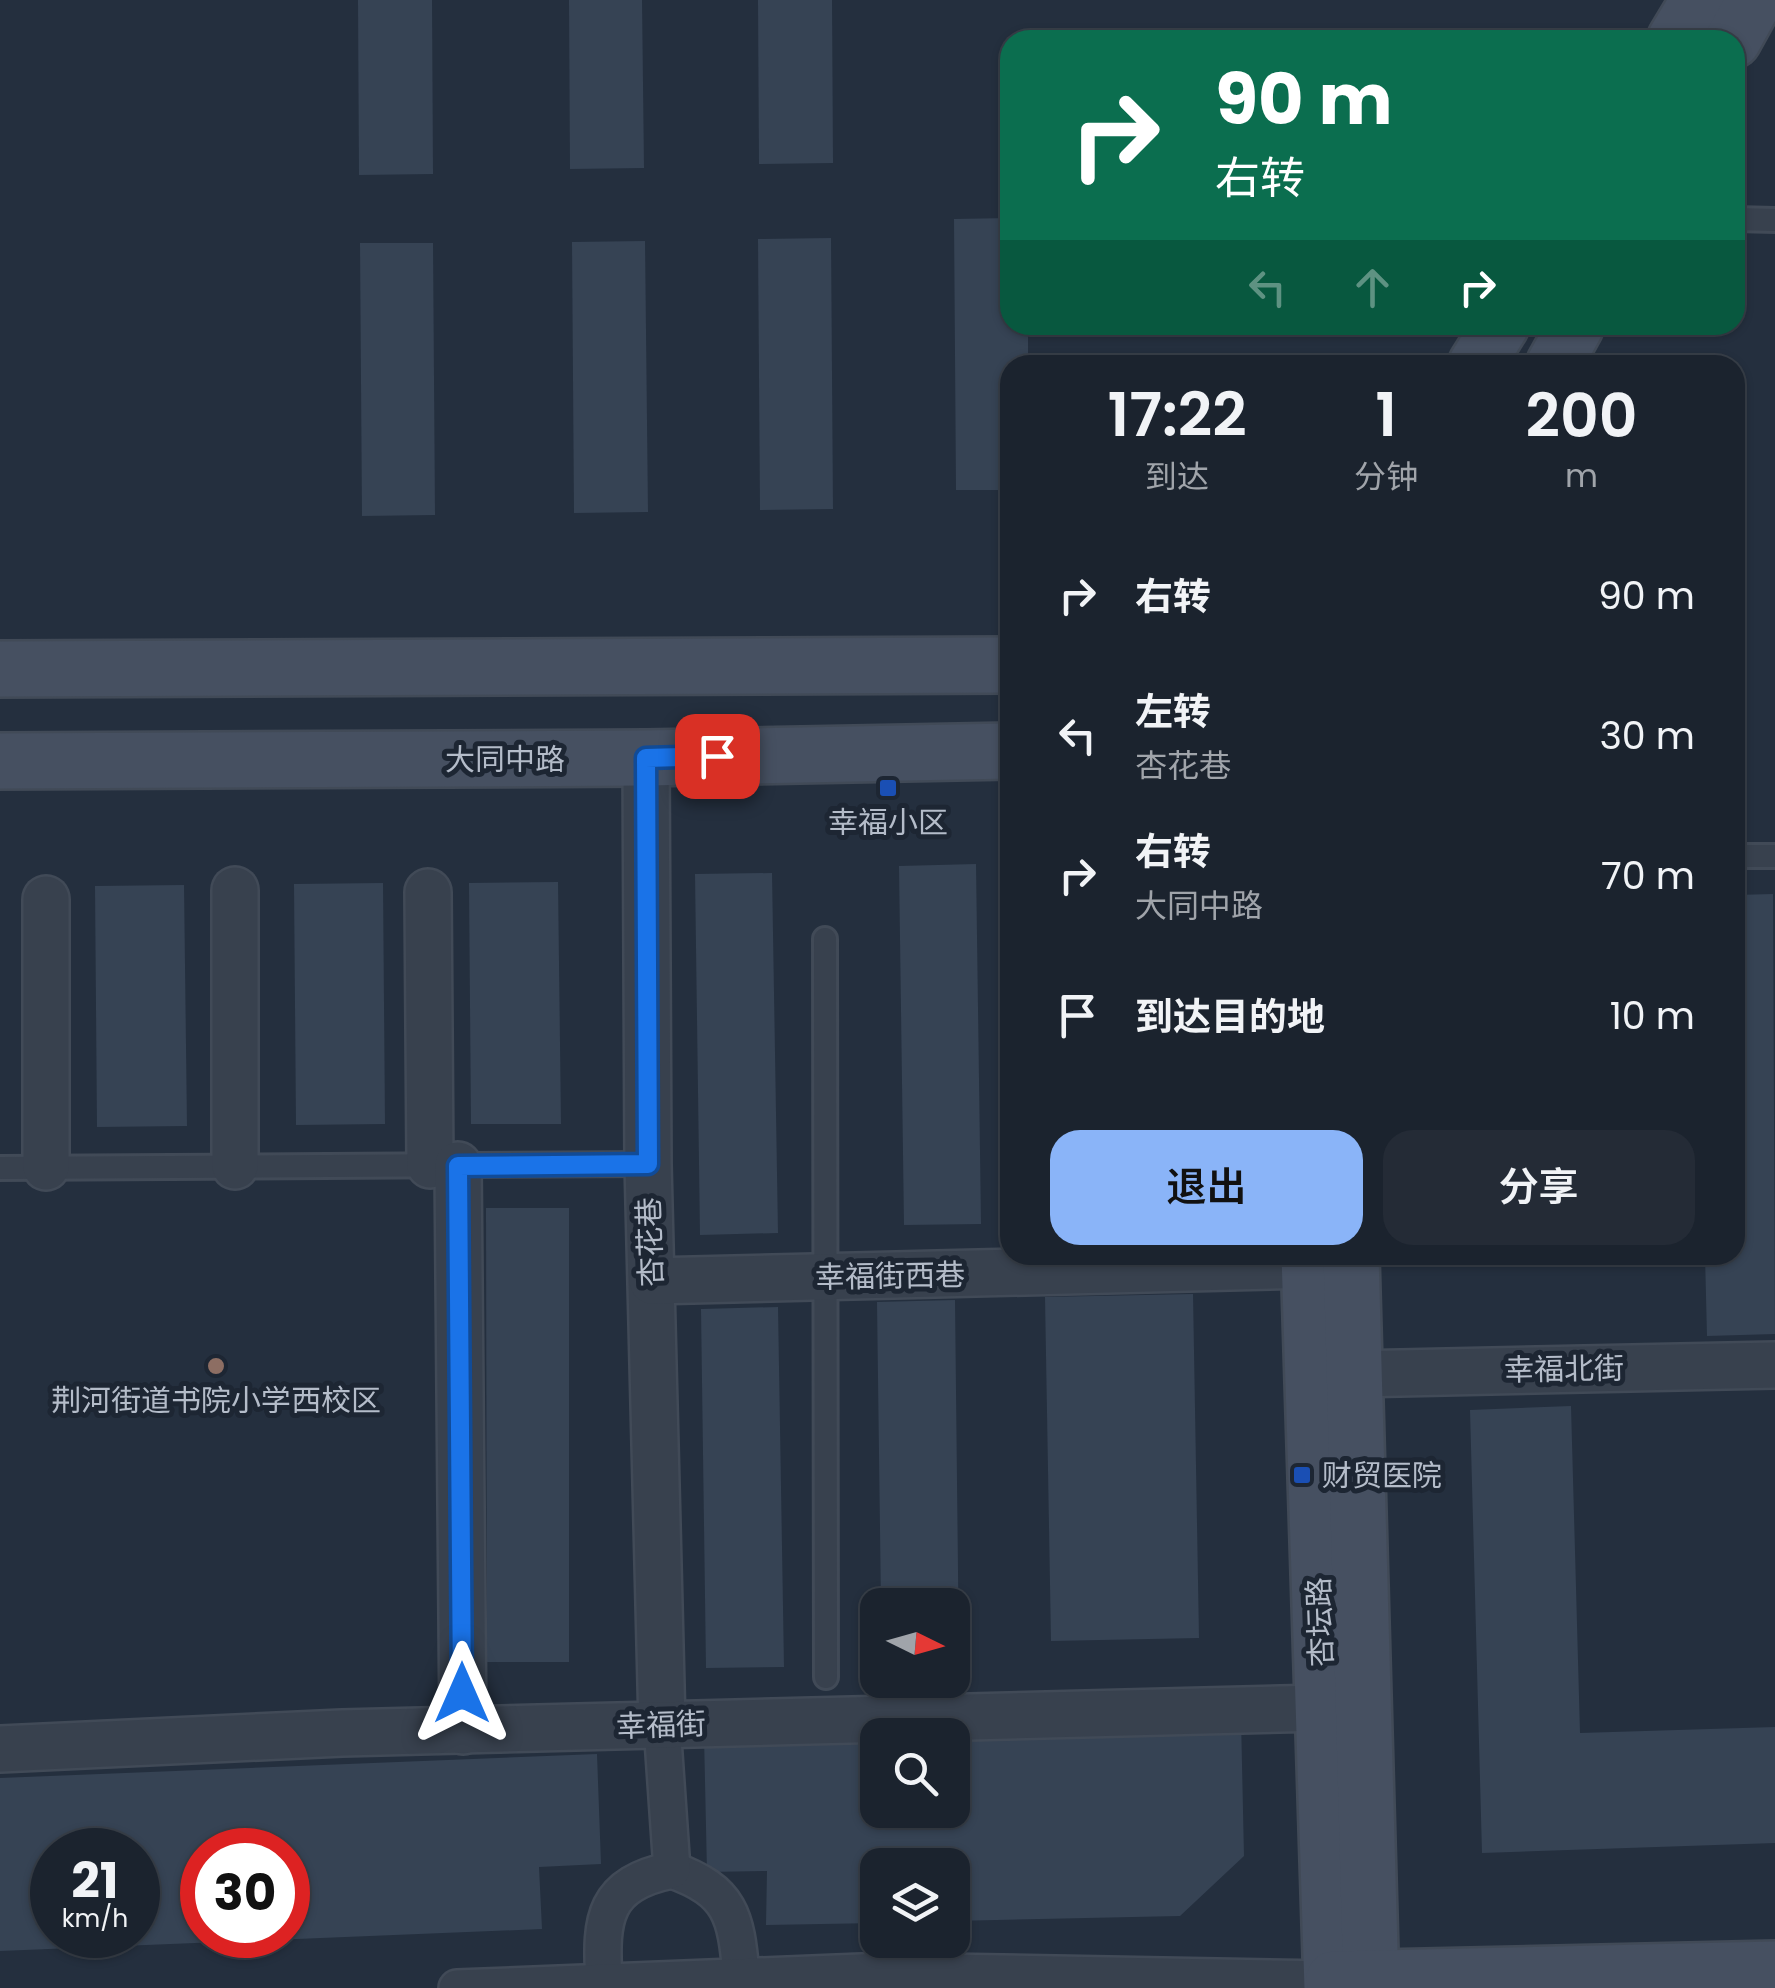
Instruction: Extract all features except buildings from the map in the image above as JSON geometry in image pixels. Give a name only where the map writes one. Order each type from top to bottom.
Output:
[{"type":"main road","points":[[1681,30],[1699,0]]},
{"type":"main road","points":[[1738,30],[1755,0]]},
{"type":"main road","points":[[0,668],[1000,665]]},
{"type":"main road","name":"大同中路","points":[[0,761],[646,758],[1000,751]]},
{"type":"main road","name":"杏坛路","points":[[1323,1265],[1322,1708],[1351,1983]]},
{"type":"main road","name":"杏坛路","points":[[1325,1265],[1354,1374],[1351,1983]]},
{"type":"main road","points":[[1351,1983],[1775,1968]]},
{"type":"street","name":"杏花巷","points":[[646,758],[648,1164],[662,1726]]},
{"type":"street","points":[[235,890],[235,1166]]},
{"type":"street","points":[[428,892],[444,1165],[462,1730]]},
{"type":"street","points":[[46,899],[46,1167]]},
{"type":"street","name":"幸福街西巷","points":[[652,1281],[1149,1265]]},
{"type":"street","name":"幸福北街","points":[[1354,1374],[1775,1365]]},
{"type":"street","name":"幸福街","points":[[0,1749],[462,1730],[1322,1708]]},
{"type":"street","points":[[662,1726],[672,1870]]},
{"type":"street","points":[[604,1980],[601,1940],[611,1902],[636,1878],[672,1870],[705,1882],[728,1904],[741,1974]]},
{"type":"street","points":[[456,1988],[741,1974],[1351,1983]]},
{"type":"lane","points":[[1745,219],[1775,220]]},
{"type":"lane","points":[[1745,856],[1775,856]]},
{"type":"lane","points":[[825,940],[826,1678]]},
{"type":"lane","points":[[0,1168],[648,1164]]},
{"type":"place","name":"幸福小区","points":[[888,788]]},
{"type":"place","name":"荆河街道书院小学西校区","points":[[216,1366]]},
{"type":"place","name":"财贸医院","points":[[1302,1475]]},
{"type":"route","points":[[462,1693],[458,1166],[648,1164],[646,758],[717,756]]}]
